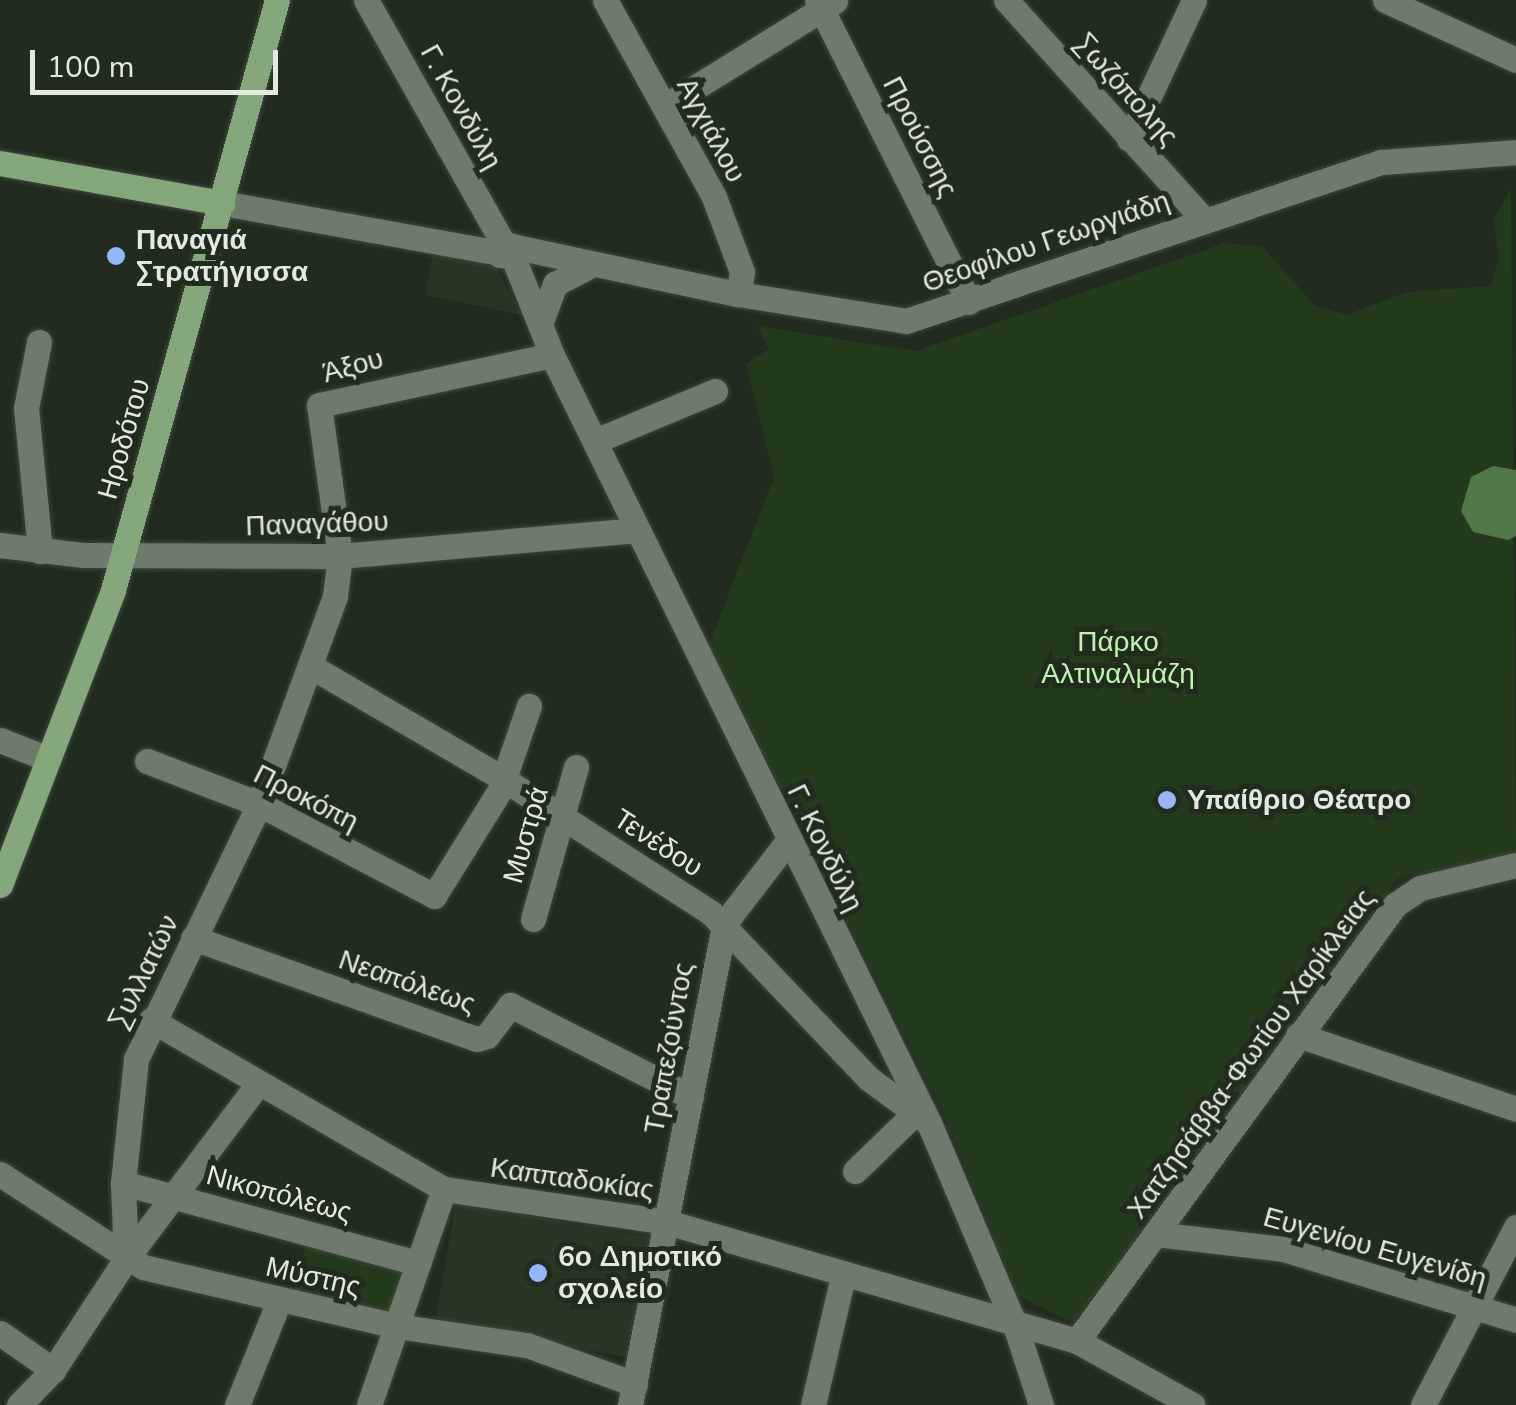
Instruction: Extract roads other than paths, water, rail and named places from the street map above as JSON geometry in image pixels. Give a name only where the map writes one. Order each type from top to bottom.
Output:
[{"type":"main road","name":"Ηροδότου","points":[[0,885],[122,556],[278,0]]},
{"type":"main road","points":[[0,163],[222,203]]},
{"type":"street","name":"Γ. Κονδύλη","points":[[366,0],[507,251],[552,355],[921,1119],[1016,1328],[1040,1405]]},
{"type":"street","name":"Αγχιάλου","points":[[605,0],[665,106],[736,247],[742,272],[738,294]]},
{"type":"street","name":"Σωζόπολης","points":[[1006,0],[1203,219]]},
{"type":"street","points":[[1129,139],[1194,0]]},
{"type":"street","points":[[1385,0],[1516,60]]},
{"type":"street","points":[[665,106],[825,3]]},
{"type":"street","name":"Προύσσης","points":[[825,3],[969,302]]},
{"type":"street","name":"Θεοφίλου Γεωργιάδη","points":[[222,203],[899,322],[969,302],[1203,219],[1381,162],[1516,152]]},
{"type":"street","points":[[540,325],[555,284],[591,265]]},
{"type":"street","points":[[39,342],[26,408],[40,551]]},
{"type":"street","name":"Άξου","points":[[340,556],[317,410],[322,401],[552,355]]},
{"type":"street","points":[[595,441],[714,392]]},
{"type":"street","name":"Παναγάθου","points":[[0,544],[40,551],[122,556],[340,556],[636,530]]},
{"type":"street","name":"Συλλατών","points":[[126,1259],[124,1183],[133,1070],[151,1020],[259,804],[312,667],[335,596],[340,556]]},
{"type":"street","name":"Τενέδου","points":[[312,667],[505,780],[724,924],[868,1078],[921,1119]]},
{"type":"street","points":[[505,780],[530,706]]},
{"type":"street","points":[[0,740],[48,758]]},
{"type":"street","name":"Προκόπη","points":[[147,761],[259,804],[434,896],[505,780]]},
{"type":"street","name":"Μυστρά","points":[[534,919],[576,766]]},
{"type":"street","name":"Τραπεζούντος","points":[[632,1395],[724,924],[788,840]]},
{"type":"street","name":"Χατζησάββα-Φωτίου Χαρίκλειας","points":[[1078,1341],[1298,1035],[1405,895],[1514,867]]},
{"type":"street","name":"Νεαπόλεως","points":[[193,938],[476,1038],[487,1036],[510,1005],[691,1097]]},
{"type":"street","name":"Καππαδοκίας","points":[[151,1020],[444,1189],[667,1222],[1016,1328],[1078,1341],[1192,1405]]},
{"type":"street","points":[[1298,1035],[1516,1109]]},
{"type":"street","points":[[20,1405],[53,1370],[126,1259],[258,1085]]},
{"type":"street","points":[[856,1171],[921,1119]]},
{"type":"street","name":"Μύστης","points":[[0,1176],[126,1259],[279,1301],[396,1326],[527,1345],[632,1395]]},
{"type":"street","name":"Νικοπόλεως","points":[[124,1183],[418,1263]]},
{"type":"street","points":[[369,1405],[444,1189]]},
{"type":"street","points":[[1423,1405],[1516,1228]]},
{"type":"street","name":"Ευγενίου Ευγενίδη","points":[[1156,1234],[1284,1249],[1516,1320]]},
{"type":"street","points":[[813,1405],[843,1276]]},
{"type":"street","points":[[236,1405],[279,1301]]},
{"type":"street","points":[[0,1333],[53,1370]]},
{"type":"place","name":"Παναγιά Στρατήγισσα","points":[[116,256]]},
{"type":"place","name":"Υπαίθριο Θέατρο","points":[[1167,800]]},
{"type":"place","name":"6ο Δημοτικό σχολείο","points":[[538,1273]]},
{"type":"park label","name":"Πάρκο Αλτιναλμάζη","points":[[1118,658]]}]
